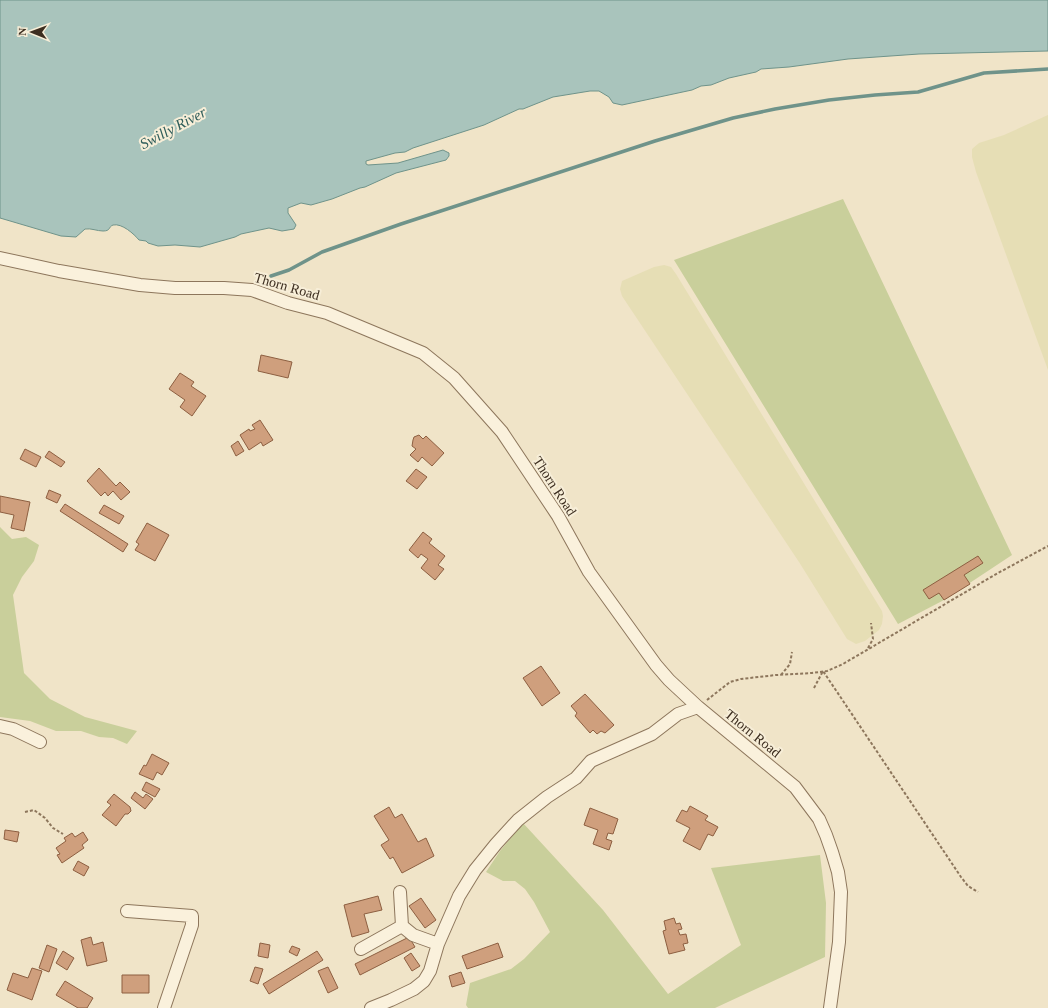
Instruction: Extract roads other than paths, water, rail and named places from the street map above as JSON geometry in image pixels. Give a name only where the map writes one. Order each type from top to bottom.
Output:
[{"type":"street","name":"Thorn Road","points":[[0,258],[140,285],[175,288],[224,288],[252,290],[288,303],[327,313],[423,353],[454,378],[502,432],[558,516],[590,572],[642,647],[669,680],[698,707],[795,787],[819,819],[838,872],[840,892],[839,942],[830,1008]]},
{"type":"street","points":[[371,1008],[414,989],[424,981],[430,971],[438,944],[459,896],[475,870],[518,820],[547,797],[576,778],[591,761],[652,734],[678,714],[698,707]]},
{"type":"street","points":[[0,726],[13,729],[40,742]]},
{"type":"street","points":[[400,892],[402,926],[413,935],[438,944]]},
{"type":"street","points":[[127,911],[192,916],[192,925],[164,1008]]},
{"type":"street","points":[[361,950],[402,926]]},
{"type":"water","name":"Swilly River","points":[[0,0],[1048,0],[1048,51],[919,54],[848,59],[789,67],[761,69],[756,72],[729,78],[692,90],[622,105],[613,103],[609,97],[599,91],[553,97],[523,109],[519,109],[484,125],[405,152],[395,153],[366,161],[366,164],[368,165],[398,163],[443,150],[449,153],[446,160],[396,173],[365,187],[332,199],[311,205],[301,203],[288,208],[288,213],[296,225],[294,229],[282,231],[269,228],[241,234],[200,247],[175,245],[158,246],[139,240],[128,230],[116,225],[111,226],[106,231],[85,229],[76,237],[61,236],[0,218]]},
{"type":"waterway","points":[[271,276],[289,270],[322,252],[401,224],[655,141],[733,118],[829,100],[918,92],[984,73],[1048,69]]}]
